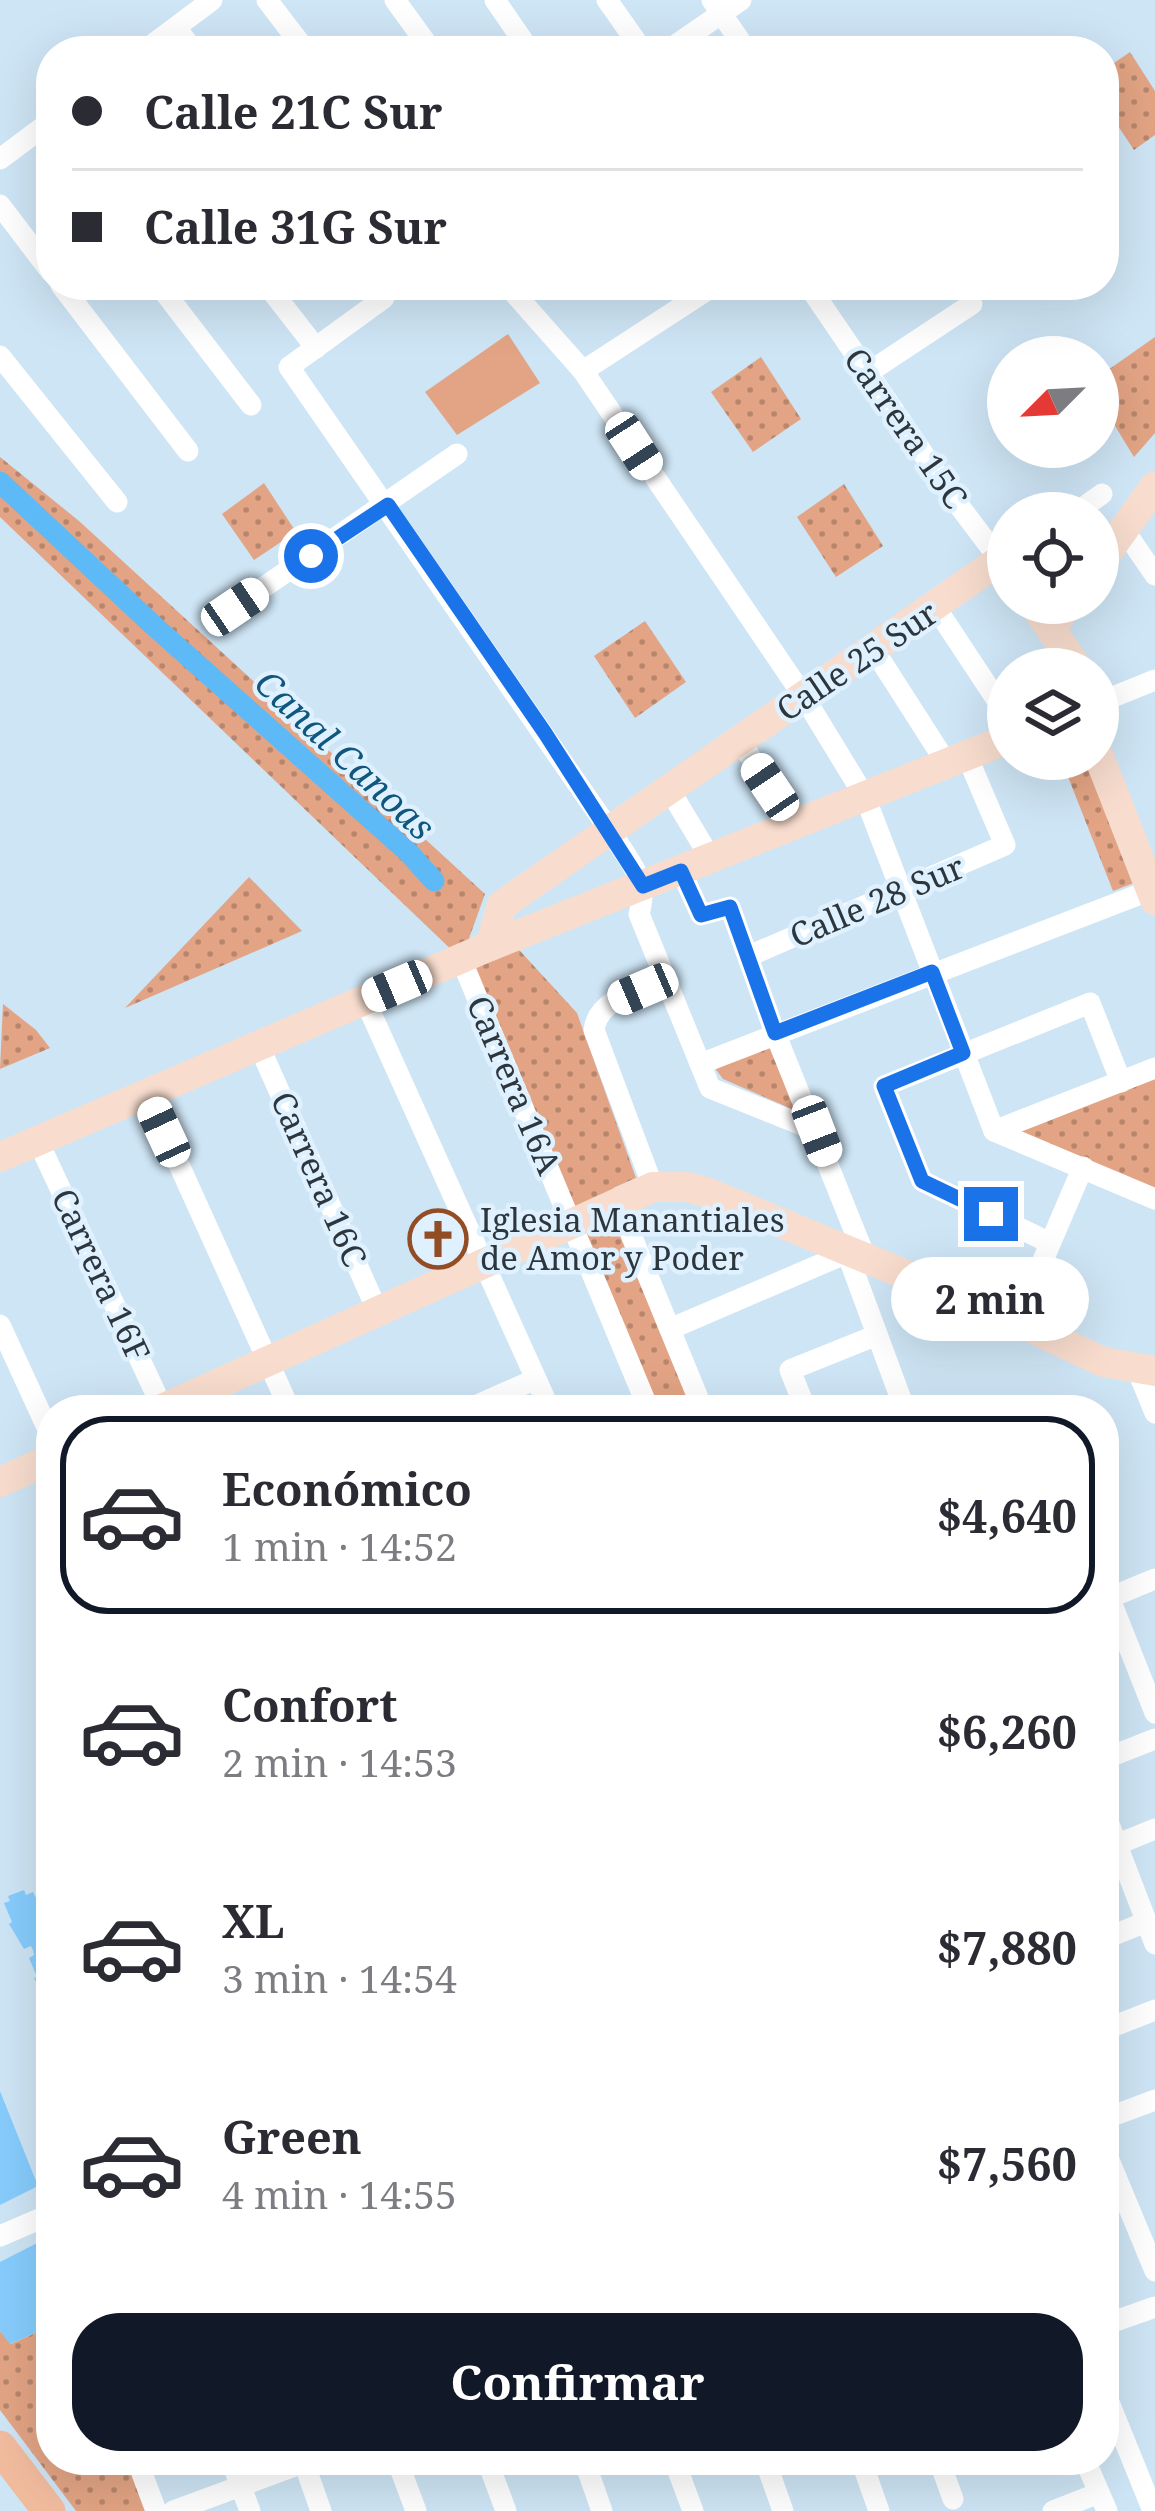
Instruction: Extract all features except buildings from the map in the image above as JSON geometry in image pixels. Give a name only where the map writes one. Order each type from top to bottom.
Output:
[{"type":"main road","points":[[0,2446],[49,2511]]},
{"type":"street","points":[[165,36],[212,0]]},
{"type":"street","points":[[266,0],[294,36]]},
{"type":"street","points":[[395,0],[421,36]]},
{"type":"street","points":[[495,0],[520,36]]},
{"type":"street","points":[[608,0],[633,36]]},
{"type":"street","points":[[685,36],[717,7],[741,0]]},
{"type":"street","points":[[717,7],[737,36]]},
{"type":"street","points":[[176,28],[182,36]]},
{"type":"street","points":[[0,159],[36,138]]},
{"type":"street","points":[[0,206],[36,253]]},
{"type":"street","points":[[72,300],[188,451]]},
{"type":"street","points":[[170,300],[251,405]]},
{"type":"street","points":[[279,300],[316,348]]},
{"type":"street","points":[[369,300],[289,368],[388,505],[610,830],[643,886],[645,898],[639,914],[710,1088],[817,1131]]},
{"type":"street","points":[[520,300],[583,371],[804,697],[865,797],[994,1131],[1155,1199]]},
{"type":"street","points":[[583,371],[692,300]]},
{"type":"street","name":"Carrera 15C","points":[[818,300],[954,499],[987,538]]},
{"type":"street","points":[[868,372],[972,304]]},
{"type":"street","points":[[0,356],[117,502]]},
{"type":"street","points":[[235,607],[458,454]]},
{"type":"street","points":[[1119,536],[1155,486]]},
{"type":"street","points":[[1124,530],[1155,574]]},
{"type":"street","name":"Calle 25 Sur","points":[[476,952],[502,905],[987,574]]},
{"type":"street","points":[[936,608],[987,685]]},
{"type":"street","points":[[874,650],[957,760]]},
{"type":"street","points":[[1119,695],[1155,680]]},
{"type":"street","points":[[740,741],[795,825]]},
{"type":"street","points":[[0,1157],[476,952],[987,748]]},
{"type":"street","name":"Calle 28 Sur","points":[[749,956],[1005,845],[957,760]]},
{"type":"street","points":[[700,1064],[932,972],[1153,895],[1108,780]]},
{"type":"street","points":[[670,789],[711,859]]},
{"type":"street","points":[[681,871],[701,915],[730,907],[775,1033],[817,1131],[899,1395]]},
{"type":"street","name":"Carrera 16A","points":[[476,952],[572,1224],[643,1395]]},
{"type":"street","points":[[653,1187],[594,1030],[596,1015],[606,1005],[665,980]]},
{"type":"street","points":[[364,1000],[543,1395]]},
{"type":"street","points":[[1050,1243],[922,1181],[884,1086],[1090,1004],[1121,1082]]},
{"type":"street","name":"Carrera 16C","points":[[259,1046],[378,1312]]},
{"type":"street","points":[[994,1131],[1155,1068]]},
{"type":"street","points":[[146,1094],[283,1395]]},
{"type":"street","name":"Carrera 16F","points":[[38,1141],[155,1395]]},
{"type":"street","points":[[1017,1321],[1083,1167]]},
{"type":"street","points":[[192,1395],[653,1187],[687,1187],[1017,1321],[1103,1362],[1146,1370],[1155,1413]]},
{"type":"street","points":[[618,1203],[697,1395]]},
{"type":"street","points":[[670,1329],[856,1255]]},
{"type":"street","points":[[800,1395],[790,1370],[877,1335]]},
{"type":"street","points":[[3,1340],[36,1406]]},
{"type":"street","points":[[499,1395],[536,1378]]},
{"type":"street","points":[[0,1482],[36,1466]]},
{"type":"street","points":[[1119,1590],[1155,1579]]},
{"type":"street","points":[[1119,1626],[1155,1714]]},
{"type":"street","points":[[1119,1753],[1155,1739]]},
{"type":"street","points":[[1119,1843],[1155,1829]]},
{"type":"street","points":[[1119,1857],[1144,1885],[1146,1922],[1155,1944]]},
{"type":"street","points":[[1119,1933],[1146,1922]]},
{"type":"street","points":[[1119,2024],[1155,2010]]},
{"type":"street","points":[[1119,2114],[1155,2100]]},
{"type":"street","points":[[1119,2184],[1155,2271]]},
{"type":"street","points":[[0,2236],[36,2220]]},
{"type":"street","points":[[1119,2320],[1155,2307]]},
{"type":"street","points":[[1119,2427],[1153,2511]]},
{"type":"street","points":[[143,2475],[156,2511]]},
{"type":"street","points":[[237,2475],[250,2511]]},
{"type":"street","points":[[173,2511],[270,2475]]},
{"type":"street","points":[[310,2475],[322,2511]]},
{"type":"street","points":[[403,2475],[416,2511]]},
{"type":"street","points":[[493,2475],[506,2511]]},
{"type":"street","points":[[589,2475],[602,2511]]},
{"type":"street","points":[[680,2475],[693,2511]]},
{"type":"street","points":[[770,2475],[783,2511]]},
{"type":"street","points":[[866,2475],[879,2511]]},
{"type":"street","points":[[944,2475],[953,2499]]},
{"type":"street","points":[[1053,2511],[1103,2502]]},
{"type":"shaded area","points":[[1130,52],[1155,91],[1155,135],[1134,150],[1119,128],[1119,60]]},
{"type":"shaded area","points":[[508,334],[540,383],[457,435],[425,392]]},
{"type":"shaded area","points":[[1155,337],[1155,433],[1134,457],[1119,432],[1119,362]]},
{"type":"shaded area","points":[[761,357],[801,419],[753,452],[711,392]]},
{"type":"shaded area","points":[[0,457],[79,521],[485,894],[462,958],[510,940],[577,1013],[636,1178],[613,1188],[697,1395],[646,1395],[461,959],[0,517]]},
{"type":"shaded area","points":[[264,483],[296,532],[254,560],[222,514]]},
{"type":"shaded area","points":[[844,484],[883,546],[836,577],[797,517]]},
{"type":"shaded area","points":[[645,621],[686,682],[635,718],[594,656]]},
{"type":"shaded area","points":[[1069,780],[1099,780],[1139,881],[1113,891]]},
{"type":"shaded area","points":[[249,877],[302,931],[125,1008]]},
{"type":"shaded area","points":[[3,1004],[50,1048],[0,1069]]},
{"type":"shaded area","points":[[771,1046],[801,1113],[723,1079],[714,1067]]},
{"type":"shaded area","points":[[1155,1077],[1155,1191],[1016,1129]]},
{"type":"shaded area","points":[[0,2331],[11,2344],[36,2333],[36,2458],[0,2410]]},
{"type":"shaded area","points":[[49,2475],[134,2475],[147,2511],[76,2511]]},
{"type":"waterway","name":"Canal Canoas","points":[[0,482],[409,853],[434,881]]},
{"type":"place","name":"Iglesia Manantiales de Amor y Poder","points":[[438,1239]]},
{"type":"route","points":[[311,556],[388,505],[610,830],[643,886],[681,871],[701,915],[730,907],[775,1033],[932,972],[963,1053],[884,1086],[922,1181],[991,1214]]}]
